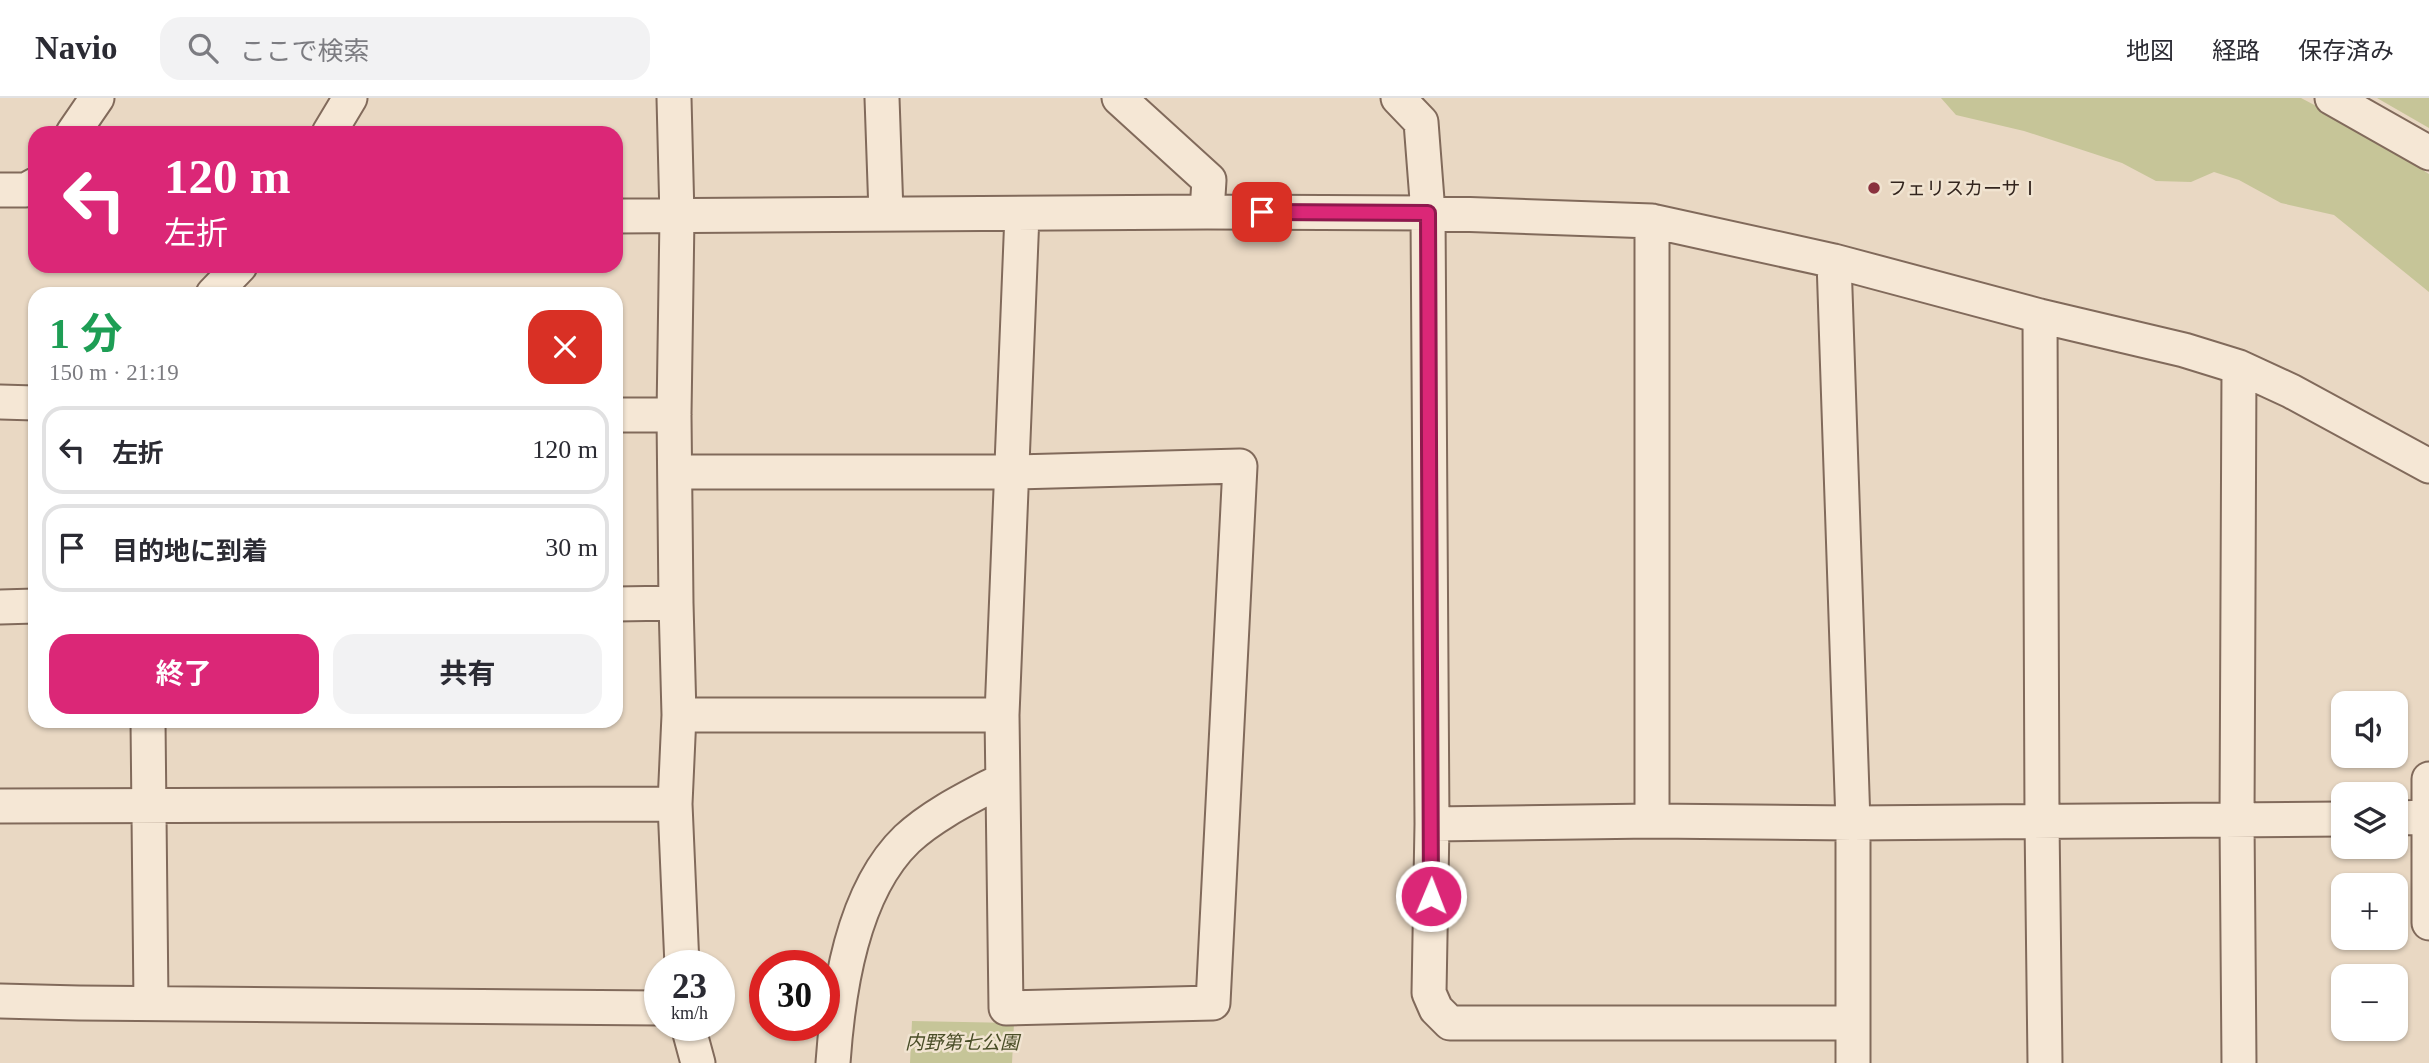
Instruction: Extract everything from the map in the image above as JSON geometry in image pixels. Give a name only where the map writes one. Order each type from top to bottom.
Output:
[{"type":"street","points":[[78,126],[97,98]]},
{"type":"street","points":[[333,126],[350,98]]},
{"type":"street","points":[[674,98],[677,217],[674,415],[678,715],[675,804],[681,950]]},
{"type":"street","points":[[882,98],[886,212]]},
{"type":"street","points":[[1119,98],[1209,180],[1207,212]]},
{"type":"street","points":[[1398,98],[1421,122],[1428,213],[1432,824],[1429,993],[1436,1009],[1450,1023],[1853,1023]]},
{"type":"street","points":[[2332,98],[2429,153]]},
{"type":"street","points":[[0,190],[28,189]]},
{"type":"street","points":[[623,216],[886,212],[1023,215],[1428,213],[1652,221],[1834,261],[2040,316],[2184,350],[2239,367],[2291,391],[2429,466]]},
{"type":"street","points":[[675,472],[1013,472],[1240,466],[1213,1003],[1006,1007],[1002,715],[1013,472],[1023,215]]},
{"type":"street","points":[[1652,221],[1652,821]]},
{"type":"street","points":[[1834,261],[1853,824],[1853,1063]]},
{"type":"street","points":[[220,287],[233,273]]},
{"type":"street","points":[[2040,316],[2045,1063]]},
{"type":"street","points":[[2239,367],[2239,1063]]},
{"type":"street","points":[[0,402],[28,403]]},
{"type":"street","points":[[623,415],[674,415]]},
{"type":"street","points":[[623,604],[676,604]]},
{"type":"street","points":[[0,607],[28,606]]},
{"type":"street","points":[[678,715],[1002,715]]},
{"type":"street","points":[[148,728],[151,1003]]},
{"type":"street","points":[[2429,779],[2417,818],[2429,923]]},
{"type":"street","points":[[833,1063],[836,1028],[855,930],[887,863],[908,839],[952,807],[1002,780]]},
{"type":"street","points":[[0,806],[675,804]]},
{"type":"street","points":[[1432,824],[1652,821],[1853,824],[2331,819]]},
{"type":"street","points":[[0,1001],[644,1008]]},
{"type":"street","points":[[692,1041],[698,1063]]},
{"type":"green space","points":[[1941,98],[2301,98],[2343,120],[2429,174],[2429,292],[2334,215],[2281,203],[2239,180],[2214,172],[2191,182],[2156,181],[2122,163],[2024,131],[1956,115]]},
{"type":"green space","points":[[2377,98],[2429,98],[2429,128]]},
{"type":"green space","name":"内野第七公園","points":[[912,1021],[1014,1023],[1012,1063],[910,1063]]},
{"type":"place","name":"フェリスカーサⅠ","points":[[1874,188]]},
{"type":"route","points":[[1262,212],[1428,213],[1431,896]]}]
